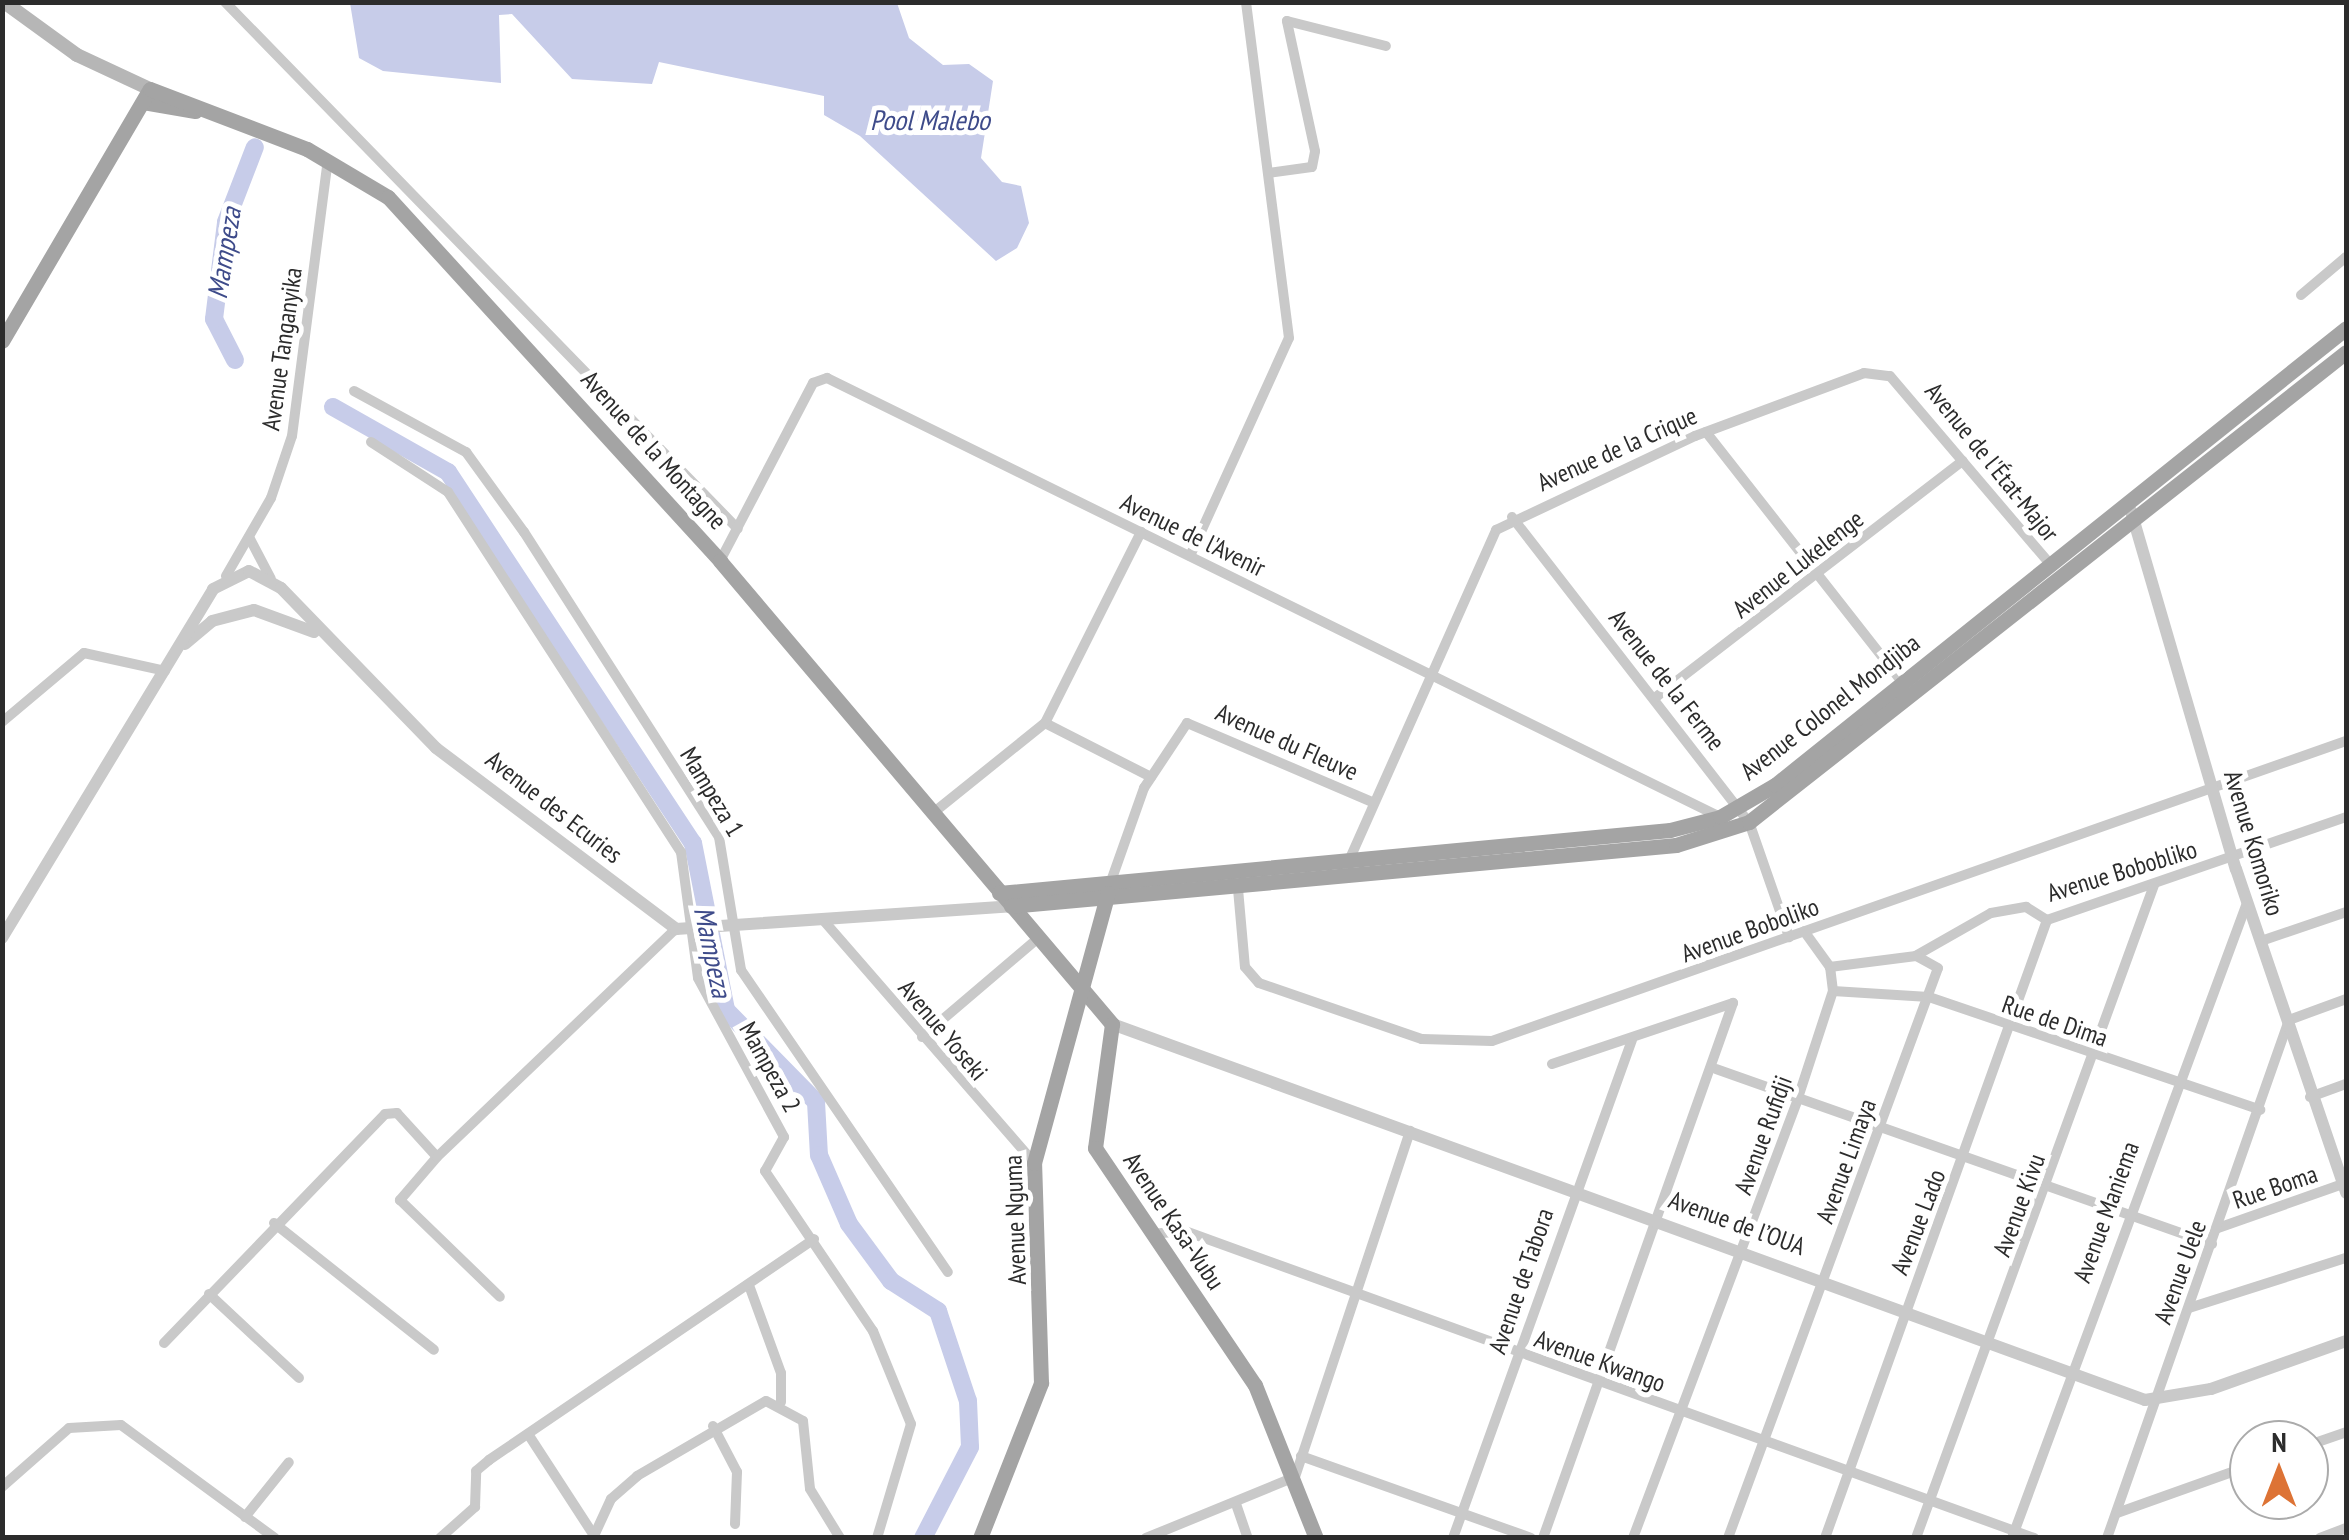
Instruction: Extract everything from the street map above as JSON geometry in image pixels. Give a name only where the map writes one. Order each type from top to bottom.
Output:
[{"type":"main road","points":[[2,341],[147,96],[4,2]]},
{"type":"main road","name":"Avenue de la Montagne","points":[[147,96],[164,112],[214,115]]},
{"type":"main road","name":"Avenue de la Montagne","points":[[147,96],[214,115],[328,159],[388,197],[720,561],[999,892]]},
{"type":"main road","points":[[130,128],[164,112]]},
{"type":"main road","name":"Avenue Colonel Mondjiba","points":[[999,892],[1238,888],[1347,870],[1670,830],[1720,817],[1742,819],[1902,682],[2346,328]]},
{"type":"main road","name":"Avenue Colonel Mondjiba","points":[[1011,906],[1108,891],[1676,845],[1742,819],[2138,521],[2346,352]]},
{"type":"main road","name":"Avenue Nguma","points":[[980,1538],[1042,1372],[1034,1163],[1086,997],[1108,891]]},
{"type":"main road","points":[[999,892],[1036,940],[1112,1024]]},
{"type":"main road","name":"Avenue Kasa-Vubu","points":[[1112,1024],[1114,1062],[1093,1137],[1152,1234],[1255,1385],[1295,1477],[1316,1538]]},
{"type":"street","points":[[225,2],[738,529]]},
{"type":"street","points":[[1190,556],[1286,350],[1246,2]]},
{"type":"street","points":[[1268,172],[1312,167],[1315,151],[1286,20],[1386,46]]},
{"type":"street","name":"Avenue Tanganyika","points":[[226,576],[249,537],[292,436],[328,159]]},
{"type":"street","points":[[2301,295],[2346,258]]},
{"type":"street","name":"Avenue de la Crique","points":[[1347,870],[1370,801],[1433,672],[1488,544],[1512,517],[1706,432],[1864,373],[1903,384]]},
{"type":"street","name":"Avenue de l'Avenir","points":[[720,561],[822,377],[1433,672],[1720,817]]},
{"type":"street","name":"Avenue de l'État-Major","points":[[1903,384],[1962,461],[2051,565]]},
{"type":"street","name":"Mampeza 1","points":[[354,391],[466,452],[524,532],[719,836],[730,928],[742,970],[948,1272]]},
{"type":"street","points":[[1706,432],[1902,682]]},
{"type":"street","name":"Mampeza 2","points":[[371,442],[455,501],[681,852],[696,931],[698,978],[784,1137],[766,1170],[878,1342],[911,1424],[877,1538]]},
{"type":"street","name":"Avenue Lukelenge","points":[[1656,696],[1818,576],[1962,461]]},
{"type":"street","name":"Avenue Komoriko","points":[[2126,504],[2138,521],[2232,858],[2310,1097],[2345,1187]]},
{"type":"street","name":"Avenue de la Ferme","points":[[1512,517],[1656,696],[1742,819],[1789,937]]},
{"type":"street","points":[[933,813],[1046,723],[1141,532]]},
{"type":"street","points":[[249,537],[271,579]]},
{"type":"street","points":[[226,576],[271,579]]},
{"type":"street","name":"Avenue des Ecuries","points":[[2,938],[226,576]]},
{"type":"street","name":"Avenue des Ecuries","points":[[271,579],[327,641],[436,748],[676,930]]},
{"type":"street","name":"Avenue des Ecuries","points":[[173,657],[212,620],[254,610],[327,641]]},
{"type":"street","points":[[2,722],[84,652],[165,671]]},
{"type":"street","name":"Avenue du Fleuve","points":[[1108,891],[1151,776],[1193,722],[1370,801]]},
{"type":"street","points":[[1046,723],[1151,776]]},
{"type":"street","name":"Avenue Boboliko","points":[[1238,888],[1250,978],[1433,1042],[1508,1038],[2346,741]]},
{"type":"street","name":"Avenue Bobobliko","points":[[1830,968],[1916,956],[1964,923],[2014,906],[2048,920],[2346,817]]},
{"type":"street","name":"Avenue Kivu","points":[[1916,1538],[2096,1056],[2154,885]]},
{"type":"street","points":[[958,910],[999,892]]},
{"type":"street","name":"Avenue Maniema","points":[[2014,1534],[2174,1082],[2247,902]]},
{"type":"street","points":[[500,1297],[400,1200],[437,1157],[676,930],[1011,906]]},
{"type":"street","points":[[2260,940],[2346,912]]},
{"type":"street","name":"Avenue Lado","points":[[1825,1538],[2048,920]]},
{"type":"street","name":"Avenue Yoseki","points":[[824,921],[1034,1163]]},
{"type":"street","points":[[1804,932],[1830,968]]},
{"type":"street","points":[[922,1036],[1036,940]]},
{"type":"street","name":"Avenue Limaya","points":[[1728,1538],[1938,968],[1916,956]]},
{"type":"street","name":"Avenue Rufidji","points":[[1633,1538],[1796,1101],[1833,991],[1830,968]]},
{"type":"street","name":"Rue de Dima","points":[[1833,991],[1928,997],[2260,1110]]},
{"type":"street","points":[[2288,1020],[2346,999]]},
{"type":"street","points":[[1543,1538],[1716,1070],[1733,1003],[1552,1064]]},
{"type":"street","name":"Avenue Uele","points":[[2107,1538],[2152,1402],[2260,1110],[2288,1020]]},
{"type":"street","name":"Avenue de l’OUA","points":[[1112,1024],[1990,1338],[2152,1402]]},
{"type":"street","name":"Avenue de Tabora","points":[[1453,1538],[1574,1187],[1632,1040]]},
{"type":"street","points":[[1716,1070],[1963,1161],[2212,1244]]},
{"type":"street","points":[[2310,1097],[2346,1084]]},
{"type":"street","points":[[164,1343],[274,1224],[385,1114],[397,1113],[437,1157]]},
{"type":"street","points":[[1146,1538],[1172,1533],[1295,1477],[1350,1293],[1410,1131]]},
{"type":"street","name":"Rue Boma","points":[[2218,1228],[2345,1187]]},
{"type":"street","points":[[274,1224],[434,1350]]},
{"type":"street","name":"Avenue Kwango","points":[[1152,1234],[1184,1230],[1599,1384],[2034,1538]]},
{"type":"street","points":[[440,1538],[475,1507],[476,1471],[750,1288],[814,1239]]},
{"type":"street","points":[[2189,1308],[2346,1258]]},
{"type":"street","points":[[750,1288],[781,1374],[781,1402]]},
{"type":"street","points":[[210,1294],[300,1378]]},
{"type":"street","points":[[2152,1402],[2346,1341]]},
{"type":"street","points":[[593,1536],[611,1499],[713,1426],[752,1403],[781,1402],[803,1421],[810,1489],[840,1538]]},
{"type":"street","points":[[2,1487],[69,1428],[102,1422],[120,1425],[274,1538]]},
{"type":"street","points":[[713,1426],[737,1472],[735,1524]]},
{"type":"street","points":[[530,1437],[593,1536]]},
{"type":"street","points":[[1301,1456],[1531,1538]]},
{"type":"street","points":[[244,1517],[288,1462]]},
{"type":"street","points":[[2117,1513],[2229,1473]]},
{"type":"street","points":[[1236,1504],[1248,1538]]},
{"type":"street","points":[[2320,1538],[2346,1528]]},
{"type":"water","name":"Pool Malebo","points":[[350,3],[897,3],[909,38],[943,65],[969,64],[993,81],[981,158],[1002,182],[1021,186],[1029,223],[1017,248],[996,261],[860,136],[824,115],[824,96],[659,62],[652,84],[572,79],[512,14],[499,15],[501,83],[383,71],[359,58]]},
{"type":"waterway","name":"Mampeza","points":[[235,360],[214,319],[226,222],[255,147]]},
{"type":"waterway","name":"Mampeza","points":[[333,407],[448,472],[693,843],[726,1010],[816,1102],[819,1155],[849,1224],[891,1281],[938,1311],[968,1401],[970,1447],[923,1538]]}]
